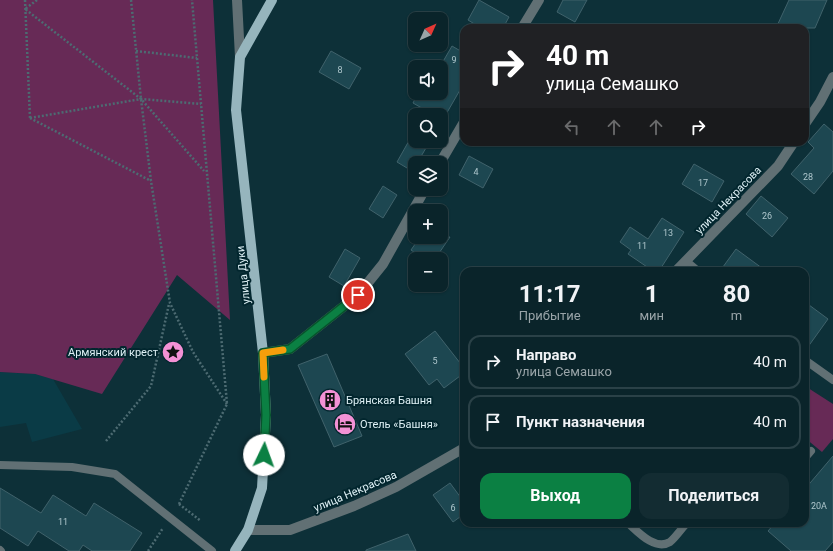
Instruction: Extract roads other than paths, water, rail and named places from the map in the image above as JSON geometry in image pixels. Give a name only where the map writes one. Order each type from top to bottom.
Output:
[{"type":"main road","name":"улица Дуки","points":[[235,551],[248,530],[262,488],[266,415],[263,353],[236,110],[240,57],[272,0]]},
{"type":"street","points":[[237,0],[240,57]]},
{"type":"street","points":[[524,24],[539,0]]},
{"type":"street","points":[[809,118],[820,102],[833,77]]},
{"type":"street","points":[[444,156],[460,129]]},
{"type":"street","name":"улица Некрасова","points":[[680,267],[778,166],[791,146]]},
{"type":"street","points":[[263,353],[290,349],[358,295],[382,264],[421,196]]},
{"type":"street","name":"улица Некрасова","points":[[248,530],[290,530],[354,506],[396,487],[460,450]]},
{"type":"lane","points":[[686,261],[693,267]]},
{"type":"lane","points":[[809,363],[833,380]]},
{"type":"lane","points":[[0,465],[72,466],[115,474],[212,551]]},
{"type":"lane","points":[[633,527],[652,544],[658,545],[668,543],[682,527]]},
{"type":"place","name":"Армянский крест","points":[[173,352]]},
{"type":"place","name":"Брянская Башня","points":[[330,400]]},
{"type":"place","name":"Отель «Башня»","points":[[345,424]]}]
